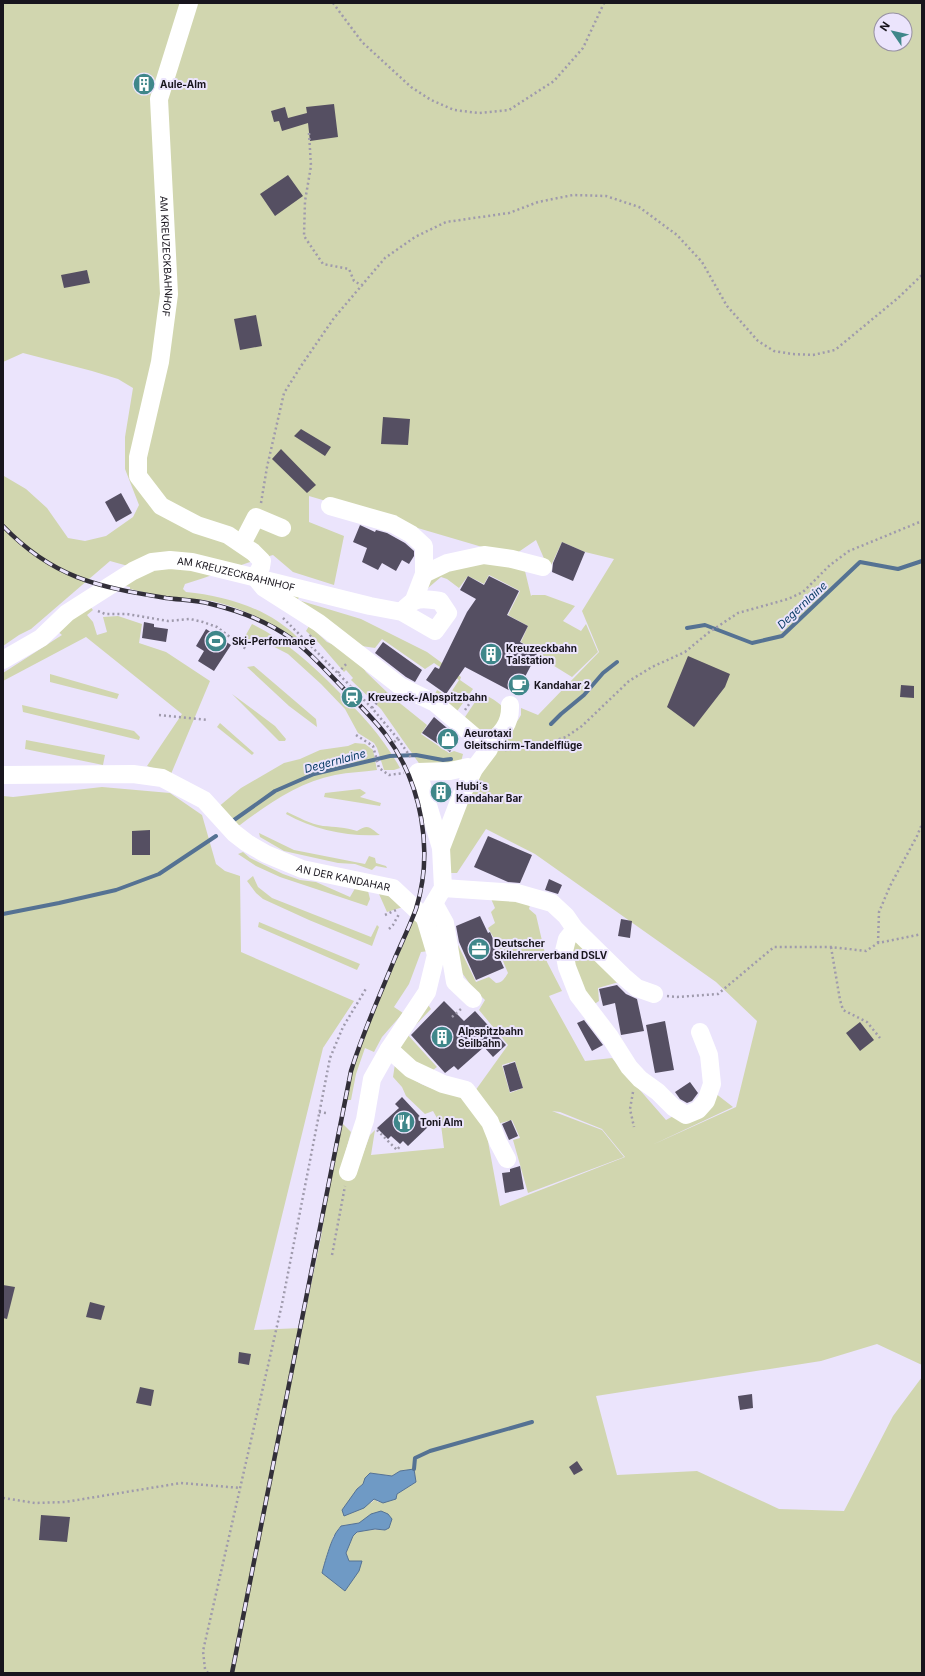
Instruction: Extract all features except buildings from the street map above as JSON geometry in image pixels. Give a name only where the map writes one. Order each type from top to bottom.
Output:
[{"type":"street","name":"AM KREUZECKBAHNHOF","points":[[189,3],[159,99],[169,294],[160,362],[138,456],[138,476],[161,506],[197,525],[214,532],[228,535],[253,552],[262,561],[261,567],[255,577]]},
{"type":"street","points":[[330,506],[393,524],[411,534],[424,546],[424,574],[447,563],[484,554],[543,567]]},
{"type":"street","points":[[242,544],[256,517],[282,528]]},
{"type":"street","name":"AM KREUZECKBAHNHOF","points":[[3,660],[41,638],[67,613],[90,597],[133,570],[152,562],[170,560],[192,562],[370,606],[408,606],[424,574]]},
{"type":"street","points":[[255,577],[258,583],[264,588],[312,618],[400,686],[435,703],[488,747]]},
{"type":"street","points":[[348,1172],[365,1119],[372,1079],[389,1048],[427,992],[436,955],[434,903],[441,848],[461,796],[474,769],[488,747],[507,726],[511,716],[510,705]]},
{"type":"street","points":[[441,848],[418,772],[450,771],[468,767],[474,769]]},
{"type":"street","name":"AN DER KANDAHAR","points":[[3,775],[132,774],[162,778],[204,800],[234,833],[247,843],[266,854],[302,869],[393,888],[434,903]]},
{"type":"street","points":[[434,903],[517,893],[532,896],[552,903],[566,916],[575,929],[637,988],[654,994]]},
{"type":"street","points":[[434,903],[445,923],[455,982],[473,999]]},
{"type":"street","points":[[575,929],[567,939],[564,951],[578,995],[640,1080],[658,1092],[673,1107],[686,1115],[698,1110],[706,1102],[712,1084],[709,1055],[700,1032]]},
{"type":"street","points":[[389,1048],[411,1069],[444,1084],[466,1090],[490,1122],[498,1142],[507,1158]]},
{"type":"path","points":[[333,3],[362,42],[410,87],[431,100],[454,110],[479,113],[509,110],[554,81],[583,48],[604,3]]},
{"type":"path","points":[[309,133],[311,166],[305,201],[304,236],[323,264],[349,269],[354,281],[363,286]]},
{"type":"path","points":[[256,517],[261,504],[284,393],[334,318],[363,286],[385,258],[415,237],[446,222],[509,213],[538,202],[573,195],[606,196],[639,207],[677,236],[702,262],[727,306],[758,341],[774,351],[792,354],[813,355],[835,350],[898,298],[922,276]]},
{"type":"path","points":[[488,747],[504,751],[547,743],[566,737],[582,726],[629,681],[652,667],[684,652],[708,633],[738,613],[788,599],[803,592],[830,565],[849,551],[922,521]]},
{"type":"path","points":[[90,597],[97,611],[105,614],[127,614],[168,621],[190,620],[203,622],[217,627],[247,650]]},
{"type":"path","points":[[311,636],[306,640],[372,708],[405,748],[413,761]]},
{"type":"path","points":[[338,673],[342,669]]},
{"type":"path","points":[[457,722],[479,690]]},
{"type":"path","points":[[372,708],[375,704]]},
{"type":"path","points":[[159,715],[208,720]]},
{"type":"path","points":[[356,735],[368,742],[375,750],[379,768],[389,775]]},
{"type":"path","points":[[394,742],[398,739]]},
{"type":"path","points":[[878,943],[879,912],[890,886],[922,824]]},
{"type":"path","points":[[388,929],[393,925],[399,914],[399,909]]},
{"type":"path","points":[[654,994],[678,997],[718,994],[774,947],[831,947],[866,951],[878,943],[922,934]]},
{"type":"path","points":[[831,947],[843,1010],[867,1022],[880,1038]]},
{"type":"path","points":[[208,1673],[205,1669],[203,1651],[282,1304],[330,1058],[343,1027],[367,987]]},
{"type":"path","points":[[634,1127],[630,1108],[632,1095],[640,1080]]},
{"type":"path","points":[[320,1112],[326,1113]]},
{"type":"path","points":[[365,1119],[397,1150],[400,1146]]},
{"type":"path","points":[[332,1255],[348,1172]]},
{"type":"path","points":[[3,1498],[35,1504],[65,1502],[181,1483],[241,1488]]},
{"type":"green space","points":[[3,3],[922,3],[922,1365],[877,1344],[821,1361],[596,1396],[617,1475],[697,1471],[779,1509],[844,1511],[893,1416],[922,1377],[922,1673],[3,1673],[3,796],[13,797],[102,787],[170,793],[202,815],[216,864],[225,871],[240,876],[241,952],[354,1001],[323,1048],[254,1330],[302,1328],[321,1237],[331,1170],[343,1124],[351,1132],[341,1169],[358,1167],[370,1135],[375,1130],[371,1155],[444,1148],[441,1125],[433,1111],[425,1114],[406,1096],[402,1087],[393,1077],[395,1064],[411,1078],[425,1086],[462,1094],[485,1125],[500,1206],[625,1157],[602,1129],[560,1112],[552,1111],[602,1130],[624,1157],[528,1193],[513,1140],[520,1138],[512,1120],[497,1124],[475,1091],[508,1045],[479,1010],[485,1000],[472,987],[458,967],[458,945],[476,982],[489,977],[498,983],[503,980],[508,973],[497,947],[498,945],[488,928],[495,923],[491,912],[495,908],[489,894],[531,901],[529,909],[536,915],[547,962],[562,991],[549,996],[585,1061],[612,1058],[666,1120],[715,1093],[733,1107],[652,1145],[736,1107],[757,1021],[716,982],[535,854],[486,829],[457,873],[451,873],[446,858],[468,792],[501,740],[518,720],[521,715],[521,708],[538,715],[599,652],[582,611],[614,559],[585,552],[562,542],[549,570],[536,540],[517,553],[489,549],[309,496],[309,522],[344,536],[334,585],[293,572],[273,555],[185,584],[183,589],[186,592],[232,601],[261,612],[288,629],[299,639],[297,641],[277,628],[246,612],[223,604],[212,601],[174,598],[130,589],[130,587],[120,585],[146,571],[110,561],[31,629],[3,646],[3,470],[4,476],[26,489],[47,508],[68,538],[85,541],[106,536],[133,517],[139,505],[125,469],[125,437],[133,388],[118,379],[23,353],[3,362]],"holes":[[[515,1061],[523,1088],[510,1093],[502,1065]],[[414,1469],[416,1482],[397,1494],[396,1499],[378,1502],[375,1499],[371,1503],[357,1489],[363,1484],[370,1473],[392,1476],[400,1471]],[[359,1523],[385,1530],[368,1530],[356,1533],[351,1539],[346,1553],[349,1561],[353,1561],[323,1567],[328,1556],[333,1537],[341,1526]]]},
{"type":"green space","points":[[484,559],[525,571],[531,596],[545,595],[575,606],[563,621],[581,631],[586,624],[598,652],[572,677],[538,656],[540,652],[521,642],[528,626],[508,615],[520,591],[489,575],[484,584],[468,576],[459,588],[447,579],[441,577],[428,588],[428,583],[431,577]]},
{"type":"green space","points":[[288,596],[299,596],[298,600],[361,619],[427,652],[461,677],[460,680],[473,689],[455,714],[435,694],[437,690],[448,697],[459,680],[434,663],[425,669],[382,639],[375,648],[355,645]]},
{"type":"green space","points":[[88,604],[93,610],[87,615],[93,622],[97,635],[107,632],[103,617],[118,616],[142,624],[139,643],[166,652],[210,681],[171,774],[147,766],[182,714],[86,637],[3,681],[3,673],[62,635],[56,630]]},
{"type":"green space","points":[[312,621],[313,629],[327,642],[339,647],[360,663],[366,672],[391,696],[427,725],[421,734],[449,753],[454,751],[463,754],[461,762],[423,769],[381,709],[351,680],[353,678],[346,670],[344,672],[319,643],[306,631]]},
{"type":"green space","points":[[252,624],[264,630],[286,645],[307,661],[326,679],[371,726],[400,768],[394,770],[384,770],[374,743],[358,733],[345,709],[321,684],[288,654],[257,638],[243,640]]},
{"type":"green space","points":[[254,666],[316,719],[317,727],[289,706],[247,667]]},
{"type":"green space","points":[[50,674],[119,694],[117,699],[50,682]]},
{"type":"green space","points":[[481,693],[493,699],[500,705],[507,716],[489,738],[463,720]]},
{"type":"green space","points":[[232,694],[275,726],[286,739],[285,741],[279,741]]},
{"type":"green space","points":[[22,705],[134,731],[140,737],[139,740],[23,712]]},
{"type":"green space","points":[[220,723],[254,753],[252,755],[217,727]]},
{"type":"green space","points":[[26,740],[105,755],[103,765],[25,749]]},
{"type":"green space","points":[[355,743],[365,744],[373,750],[377,770],[340,774],[309,783],[284,795],[240,825],[234,825],[217,808],[241,788],[284,763],[300,759],[320,750],[348,746]]},
{"type":"green space","points":[[360,789],[366,793],[360,797],[381,803],[380,806],[324,797],[325,793]]},
{"type":"green space","points":[[287,812],[318,825],[357,831],[364,827],[369,827],[380,835],[356,835],[332,831],[297,820],[286,814]]},
{"type":"green space","points":[[259,833],[294,850],[365,864],[369,856],[375,858],[376,863],[386,866],[387,868],[376,866],[372,870],[355,864],[338,863],[284,851],[260,837]]},
{"type":"green space","points":[[243,852],[250,858],[283,874],[300,880],[316,882],[350,897],[357,885],[368,891],[370,899],[367,906],[280,877],[256,866],[238,854]]},
{"type":"green space","points":[[253,876],[258,887],[272,898],[371,937],[377,925],[379,927],[372,946],[263,899],[256,893],[247,881]]},
{"type":"green space","points":[[382,891],[403,907],[387,912],[379,894]]},
{"type":"green space","points":[[414,919],[416,920],[429,951],[421,952],[409,984],[394,1007],[403,1013],[382,1037],[374,1052],[365,1048],[356,1074],[351,1100],[346,1100],[351,1076],[366,1030]]},
{"type":"green space","points":[[259,922],[360,964],[357,970],[258,927]]},
{"type":"green space","points":[[576,935],[619,982],[598,988],[599,1001],[593,1005],[569,968]]},
{"type":"green space","points":[[426,1002],[431,1009],[407,1034],[437,1067],[429,1073],[399,1052],[400,1033]]},
{"type":"water","points":[[414,1469],[416,1482],[397,1494],[396,1499],[383,1503],[374,1499],[364,1508],[344,1516],[342,1510],[370,1473],[392,1476],[400,1471]]},
{"type":"water","points":[[381,1511],[388,1514],[392,1519],[389,1528],[385,1530],[375,1529],[357,1532],[353,1536],[346,1553],[349,1561],[362,1561],[359,1571],[345,1591],[322,1573],[333,1539],[341,1526],[359,1523],[371,1514]]},
{"type":"waterway","name":"Degernlaine","points":[[687,628],[705,625],[752,643],[782,636],[860,562],[898,569],[922,561]]},
{"type":"waterway","name":"Degernlaine","points":[[551,724],[584,695],[603,673],[617,662]]},
{"type":"waterway","name":"Degernlaine","points":[[234,820],[275,791],[314,774],[390,756],[416,755],[443,760],[451,759]]},
{"type":"waterway","name":"Degernlaine","points":[[3,914],[116,890],[159,874],[216,836]]},
{"type":"waterway","points":[[414,1469],[415,1458],[430,1451],[532,1422]]},
{"type":"railway","points":[[3,526],[40,558],[59,569],[78,577],[119,589],[166,598],[200,602],[243,613],[273,627],[292,639],[319,663],[386,735],[398,754],[408,775],[416,796],[421,819],[424,841],[424,864],[421,887],[416,909],[372,1014],[351,1071],[232,1673]]},
{"type":"place","name":"Aule-Alm","points":[[144,84]]},
{"type":"place","name":"Ski-Performance","points":[[216,641]]},
{"type":"place","name":"Kreuzeckbahn Talstation","points":[[491,654]]},
{"type":"place","name":"Kandahar 2","points":[[519,685]]},
{"type":"place","name":"Kreuzeck-/Alpspitzbahn","points":[[352,697]]},
{"type":"place","name":"Aeurotaxi Gleitschirm-Tandelflüge","points":[[448,739]]},
{"type":"place","name":"Hubi´s Kandahar Bar","points":[[441,792]]},
{"type":"place","name":"Deutscher Skilehrerverband DSLV","points":[[479,949]]},
{"type":"place","name":"Alpspitzbahn Seilbahn","points":[[442,1037]]},
{"type":"place","name":"Toni Alm","points":[[404,1122]]}]
